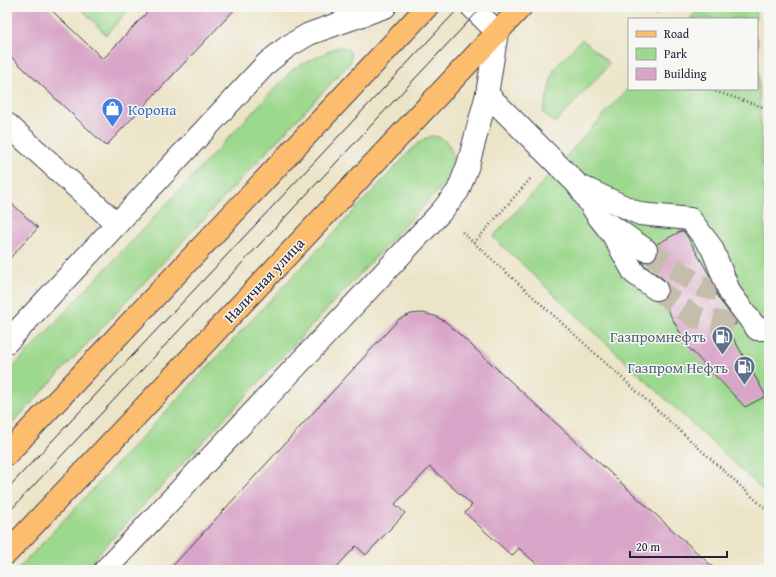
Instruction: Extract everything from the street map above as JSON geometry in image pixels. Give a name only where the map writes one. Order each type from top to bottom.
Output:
[{"type":"main road","points":[[7,454],[428,7]]},
{"type":"main road","name":"Наличная улица","points":[[7,553],[521,7]]},
{"type":"street","points":[[7,342],[267,63],[287,47],[309,34],[385,7]]},
{"type":"street","points":[[105,570],[442,212],[458,191],[468,165],[487,94],[497,32],[472,7]]},
{"type":"street","points":[[487,94],[578,185],[613,236],[634,274],[656,289]]},
{"type":"street","points":[[7,124],[117,224]]},
{"type":"street","points":[[578,185],[640,214],[690,219],[712,248],[724,292],[763,329]]},
{"type":"street","points":[[598,216],[646,250]]},
{"type":"street","points":[[734,325],[763,329]]},
{"type":"path","points":[[711,90],[769,108]]},
{"type":"path","points":[[474,243],[536,174]]},
{"type":"path","points":[[459,229],[769,512]]},
{"type":"green space","points":[[80,7],[131,7],[106,35]]},
{"type":"green space","points":[[647,7],[664,7],[656,16]]},
{"type":"green space","points":[[701,7],[756,7],[756,18],[691,18]]},
{"type":"green space","points":[[582,39],[610,64],[555,123],[543,113],[554,69]]},
{"type":"green space","points":[[338,47],[345,48],[349,51],[351,56],[350,63],[7,429],[7,374],[294,68]]},
{"type":"green space","points":[[758,61],[769,325],[769,496],[493,237],[628,88],[628,90],[758,90]]},
{"type":"green space","points":[[432,136],[441,138],[446,142],[452,152],[452,163],[443,185],[83,570],[17,570],[416,145],[424,139]]},
{"type":"building","points":[[7,7],[48,7],[103,59],[152,7],[237,7],[106,146],[7,53]]},
{"type":"building","points":[[7,199],[38,228],[7,261]]},
{"type":"building","points":[[683,231],[687,236],[711,278],[718,298],[732,316],[736,324],[728,329],[766,396],[745,407],[688,347],[662,300],[668,291],[667,284],[663,279],[644,265],[642,261],[652,261],[656,257],[658,251],[657,244]]},
{"type":"building","points":[[423,313],[435,316],[446,322],[716,570],[543,570],[519,548],[512,556],[465,513],[472,505],[430,467],[395,504],[405,513],[366,555],[356,546],[334,570],[169,570],[399,319],[411,314]]},
{"type":"tunnel","points":[[646,250],[702,287],[717,290]]},
{"type":"tunnel","points":[[656,289],[695,317],[734,325]]},
{"type":"tram line","points":[[7,489],[460,7]]},
{"type":"tram line","points":[[7,514],[482,7]]},
{"type":"place","name":"Корона","points":[[112,128]]},
{"type":"place","name":"Газпромнефть","points":[[722,356]]},
{"type":"place","name":"Газпром Нефть","points":[[744,386]]}]
